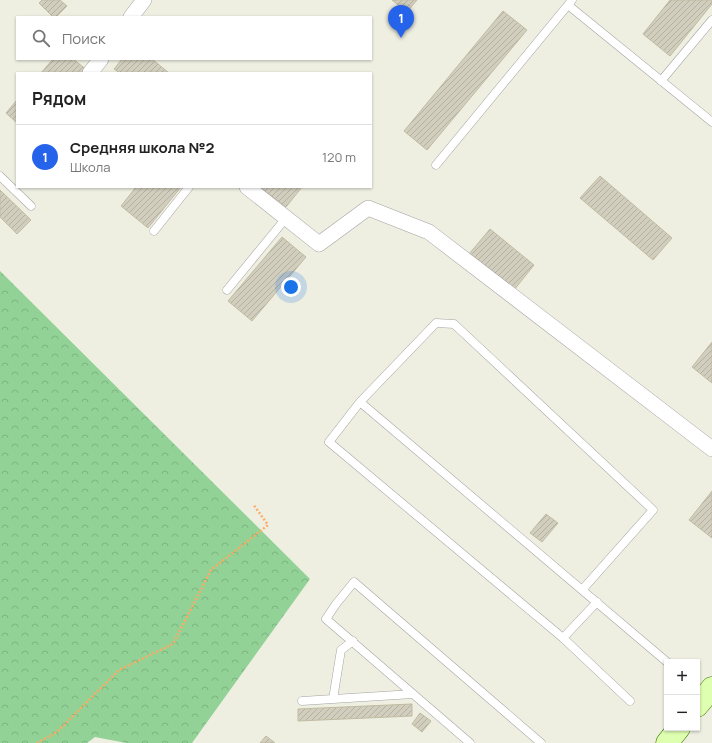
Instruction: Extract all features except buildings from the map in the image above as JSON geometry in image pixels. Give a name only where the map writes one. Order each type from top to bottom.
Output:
[{"type":"main road","points":[[667,743],[677,731]]},
{"type":"street","points":[[132,16],[142,1]]},
{"type":"street","points":[[248,188],[319,244],[368,208],[429,232],[712,449]]},
{"type":"lane","points":[[436,165],[570,3],[661,81],[712,122]]},
{"type":"lane","points":[[661,81],[712,20]]},
{"type":"lane","points":[[0,176],[31,206]]},
{"type":"lane","points":[[154,231],[189,188]]},
{"type":"lane","points":[[227,290],[286,218]]},
{"type":"lane","points":[[582,590],[653,510],[454,324],[436,323],[360,402],[329,442],[563,638],[630,701]]},
{"type":"lane","points":[[360,402],[664,659]]},
{"type":"lane","points":[[470,743],[354,641],[326,619],[354,582],[541,743]]},
{"type":"lane","points":[[563,638],[597,602]]},
{"type":"lane","points":[[333,699],[341,650],[354,641]]},
{"type":"lane","points":[[302,701],[413,694]]},
{"type":"path","points":[[37,743],[57,732],[120,670],[173,644],[211,570],[268,525],[253,504]]},
{"type":"green space","points":[[0,271],[310,579],[192,743],[126,743],[95,737],[87,743],[0,743]]},
{"type":"place","name":"Средняя школа №2","points":[[401,38]]}]
